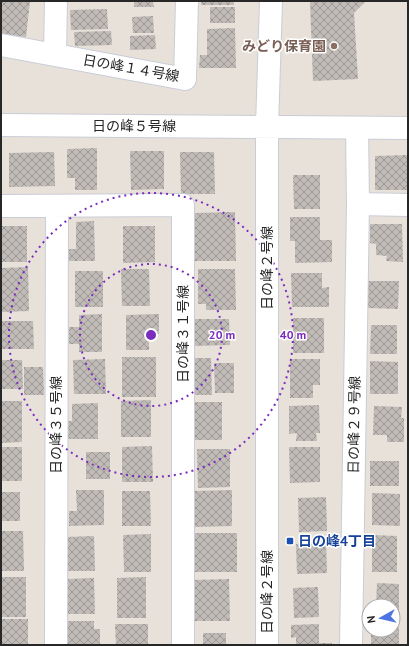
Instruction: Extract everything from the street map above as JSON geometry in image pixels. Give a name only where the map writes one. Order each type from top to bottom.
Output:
[{"type":"street","points":[[55,54],[56,1]]},
{"type":"street","name":"日の峰１４号線","points":[[1,45],[185,79],[187,1]]},
{"type":"street","name":"日の峰２号線","points":[[267,645],[268,127],[271,1]]},
{"type":"street","name":"日の峰５号線","points":[[1,125],[268,127]]},
{"type":"street","points":[[268,127],[408,128]]},
{"type":"street","name":"日の峰２９号線","points":[[351,645],[358,204],[357,128]]},
{"type":"street","points":[[358,204],[408,206]]},
{"type":"street","name":"日の峰３１号線","points":[[1,206],[183,205],[183,645]]},
{"type":"street","name":"日の峰３５号線","points":[[56,645],[57,206]]},
{"type":"building","points":[[1,1],[30,1],[26,37],[1,34]]},
{"type":"building","points":[[134,1],[153,1],[154,7],[134,7]]},
{"type":"building","points":[[201,1],[234,1],[234,5],[201,5]]},
{"type":"building","name":"みどり保育園","points":[[310,1],[366,1],[354,13],[358,79],[313,81]]},
{"type":"building","points":[[210,7],[235,7],[235,23],[210,23]]},
{"type":"building","points":[[107,9],[108,29],[71,30],[70,10]]},
{"type":"building","points":[[153,16],[154,33],[133,33],[132,17]]},
{"type":"building","points":[[235,28],[236,68],[199,68],[200,55],[207,55],[207,29]]},
{"type":"building","points":[[111,31],[112,45],[75,46],[74,32]]},
{"type":"building","points":[[155,35],[156,49],[130,50],[130,36]]},
{"type":"building","points":[[97,148],[97,190],[75,190],[75,178],[67,178],[67,149]]},
{"type":"building","points":[[130,151],[164,151],[164,189],[131,190]]},
{"type":"building","points":[[54,152],[55,186],[9,187],[9,153]]},
{"type":"building","points":[[180,152],[214,152],[215,194],[181,194]]},
{"type":"building","points":[[408,155],[408,190],[375,190],[375,156]]},
{"type":"building","points":[[293,175],[320,175],[320,209],[294,209]]},
{"type":"building","points":[[235,212],[236,261],[195,261],[194,213]]},
{"type":"building","points":[[290,217],[320,217],[320,240],[332,240],[332,262],[295,263],[295,241],[290,241]]},
{"type":"building","points":[[94,221],[95,261],[66,261],[66,249],[76,249],[76,222]]},
{"type":"building","points":[[370,224],[402,224],[403,262],[386,261],[387,256],[376,255],[376,244],[370,243]]},
{"type":"building","points":[[1,226],[27,226],[27,262],[1,262]]},
{"type":"building","points":[[123,226],[155,226],[155,262],[123,263]]},
{"type":"building","points":[[28,267],[29,311],[1,312],[1,268]]},
{"type":"building","points":[[121,269],[149,269],[150,306],[122,306]]},
{"type":"building","points":[[198,269],[235,269],[236,310],[206,310],[206,304],[198,304]]},
{"type":"building","points":[[75,271],[103,271],[103,307],[75,307]]},
{"type":"building","points":[[291,273],[322,273],[322,288],[329,287],[329,307],[292,307]]},
{"type":"building","points":[[368,281],[399,281],[398,309],[368,308]]},
{"type":"building","points":[[102,314],[102,352],[79,352],[79,344],[69,344],[69,327],[79,327],[79,315]]},
{"type":"building","points":[[159,314],[159,334],[149,334],[149,350],[126,350],[126,315]]},
{"type":"building","points":[[293,318],[324,318],[324,353],[293,353]]},
{"type":"building","points":[[193,319],[229,319],[230,345],[193,346]]},
{"type":"building","points":[[1,321],[33,321],[34,349],[1,349]]},
{"type":"building","points":[[371,325],[397,325],[397,354],[370,354]]},
{"type":"building","points":[[122,357],[156,357],[156,397],[122,397]]},
{"type":"building","points":[[190,358],[211,358],[212,395],[190,395]]},
{"type":"building","points":[[105,359],[106,394],[74,394],[73,360]]},
{"type":"building","points":[[290,359],[320,359],[320,385],[313,385],[313,398],[290,398]]},
{"type":"building","points":[[1,360],[22,360],[23,389],[1,389]]},
{"type":"building","points":[[370,361],[398,362],[398,394],[370,394]]},
{"type":"building","points":[[214,363],[234,363],[234,393],[215,393]]},
{"type":"building","points":[[24,367],[43,367],[44,395],[24,395]]},
{"type":"building","points":[[151,400],[151,437],[121,437],[121,401]]},
{"type":"building","points":[[1,401],[22,401],[22,442],[1,443]]},
{"type":"building","points":[[193,402],[222,402],[222,440],[193,440]]},
{"type":"building","points":[[98,403],[98,439],[66,439],[65,421],[72,421],[72,404]]},
{"type":"building","points":[[319,405],[320,433],[316,433],[317,441],[296,441],[297,433],[289,434],[289,406]]},
{"type":"building","points":[[374,406],[402,407],[401,418],[404,418],[404,442],[387,442],[387,435],[373,435]]},
{"type":"building","points":[[152,446],[153,482],[122,482],[122,447]]},
{"type":"building","points":[[1,447],[22,447],[22,481],[1,481]]},
{"type":"building","points":[[289,447],[320,447],[320,482],[290,483]]},
{"type":"building","points":[[197,449],[230,449],[230,487],[198,488]]},
{"type":"building","points":[[86,452],[110,452],[110,479],[86,479]]},
{"type":"building","points":[[370,461],[399,461],[399,486],[370,486]]},
{"type":"building","points":[[76,490],[104,490],[104,525],[69,526],[69,511],[77,511]]},
{"type":"building","points":[[232,490],[232,526],[195,527],[195,491]]},
{"type":"building","points":[[122,491],[150,491],[151,526],[122,526]]},
{"type":"building","points":[[1,492],[20,492],[20,521],[1,521]]},
{"type":"building","points":[[372,493],[400,494],[400,526],[372,525]]},
{"type":"building","points":[[326,497],[327,531],[299,532],[298,498]]},
{"type":"building","points":[[1,531],[23,531],[24,571],[1,571]]},
{"type":"building","points":[[193,533],[237,533],[237,572],[193,572]]},
{"type":"building","points":[[151,534],[151,572],[124,572],[123,535]]},
{"type":"building","points":[[372,535],[397,536],[397,572],[372,572]]},
{"type":"building","points":[[94,536],[95,571],[67,571],[66,537]]},
{"type":"building","points":[[326,543],[327,573],[297,574],[296,544]]},
{"type":"building","points":[[1,577],[26,577],[26,617],[1,617]]},
{"type":"building","points":[[146,577],[146,618],[117,618],[117,578]]},
{"type":"building","points":[[94,578],[95,614],[67,614],[67,579]]},
{"type":"building","points":[[229,579],[230,621],[193,621],[193,580]]},
{"type":"building","points":[[377,583],[399,584],[399,598],[376,598]]},
{"type":"building","points":[[318,587],[319,617],[294,618],[293,588]]},
{"type":"building","points":[[1,619],[28,619],[28,645],[1,645]]},
{"type":"building","points":[[67,621],[94,621],[94,629],[100,629],[100,645],[67,645]]},
{"type":"building","points":[[115,624],[148,624],[148,645],[116,645]]},
{"type":"building","points":[[319,624],[319,643],[332,643],[332,645],[296,645],[296,637],[291,638],[291,625]]},
{"type":"building","points":[[203,633],[226,633],[226,645],[203,645]]},
{"type":"building","points":[[371,638],[399,638],[399,645],[371,645]]},
{"type":"place","name":"みどり保育園","points":[[334,46]]},
{"type":"place","name":"日の峰4丁目","points":[[290,541]]}]
